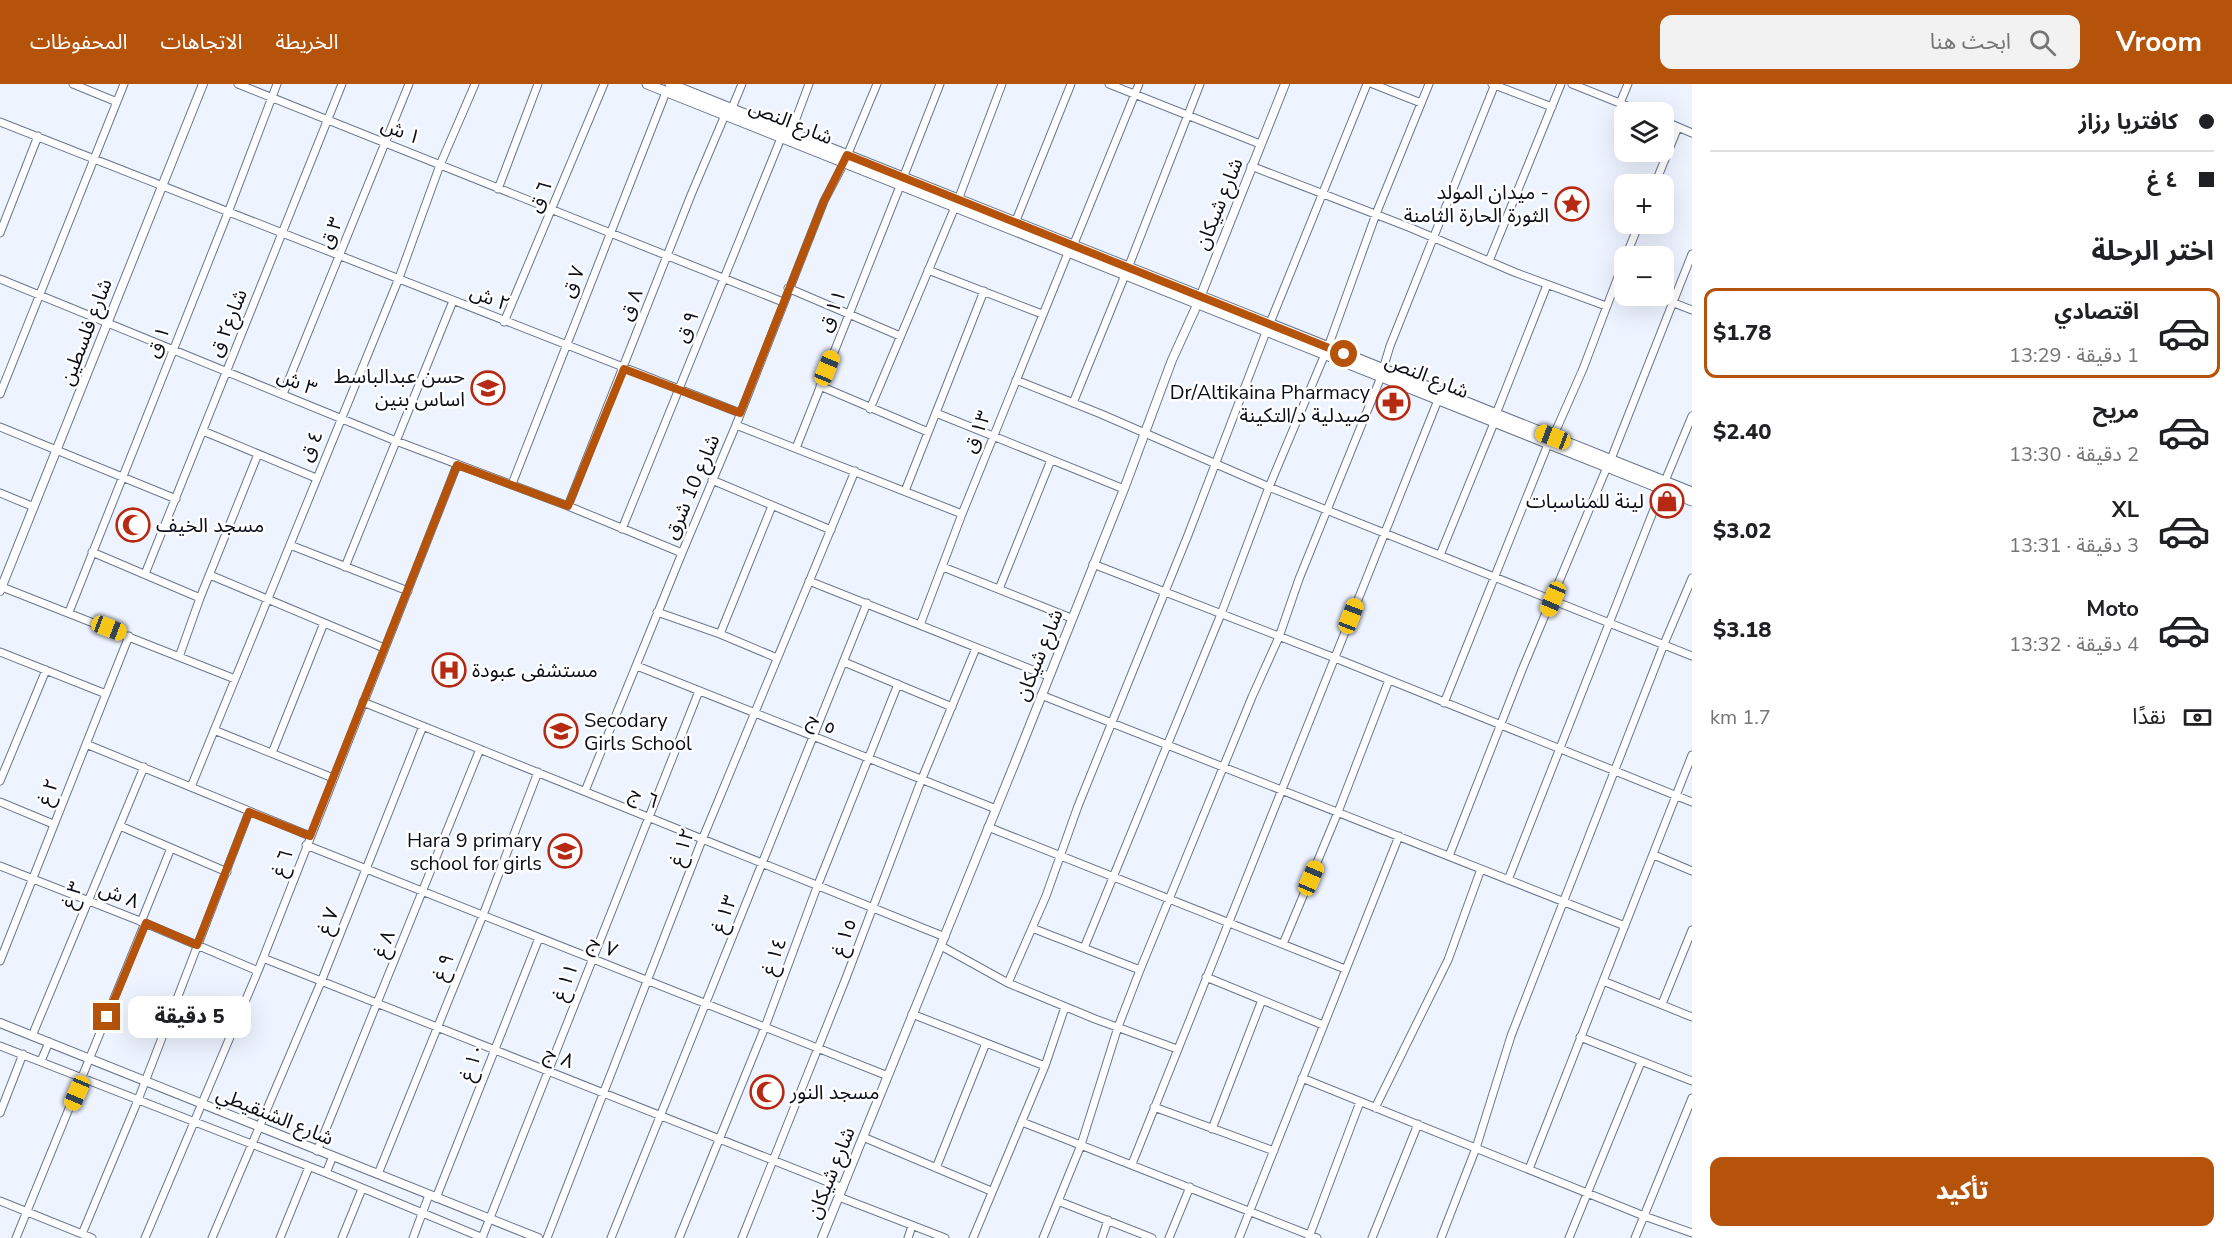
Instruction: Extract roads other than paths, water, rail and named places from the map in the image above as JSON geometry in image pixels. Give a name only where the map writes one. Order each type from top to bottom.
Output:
[{"type":"main road","name":"شارع النص","points":[[647,84],[673,87],[781,138],[846,159]]},
{"type":"main road","name":"شارع النص","points":[[728,112],[791,132],[846,159],[901,182],[1198,301],[1664,485],[1692,492]]},
{"type":"main road","name":"شارع النص","points":[[956,204],[1015,223],[1071,249]]},
{"type":"main road","name":"شارع النص","points":[[1382,373],[1438,400],[1495,418]]},
{"type":"main road","name":"شارع النص","points":[[1664,485],[1692,501]]},
{"type":"street","points":[[73,84],[117,102]]},
{"type":"street","points":[[0,394],[124,84]]},
{"type":"street","name":"شارع فلسطين","points":[[1,589],[203,84]]},
{"type":"street","name":"١ ش","points":[[238,84],[783,302]]},
{"type":"street","name":"١ ق","points":[[69,612],[277,84]]},
{"type":"street","name":"شارع٢ ق","points":[[145,574],[342,84]]},
{"type":"street","name":"٣ ق","points":[[283,394],[409,84]]},
{"type":"street","name":"٤ ق","points":[[191,787],[399,278],[440,165],[475,84]]},
{"type":"street","points":[[498,189],[538,84]]},
{"type":"street","name":"٦ ق","points":[[504,321],[604,84]]},
{"type":"street","name":"٨ ق","points":[[568,506],[667,256],[742,84]]},
{"type":"street","points":[[791,132],[809,84]]},
{"type":"street","name":"شارع 10 شرق","points":[[585,791],[681,553],[736,425],[788,288],[877,84]]},
{"type":"street","name":"١١ ق","points":[[796,448],[940,84]]},
{"type":"street","points":[[870,409],[956,204],[1002,84]]},
{"type":"street","points":[[1015,223],[1071,84]]},
{"type":"street","points":[[1109,84],[1260,144]]},
{"type":"street","name":"١٣ ق","points":[[920,625],[1042,314],[1055,288],[1139,84]]},
{"type":"street","points":[[1074,404],[1200,84]]},
{"type":"street","name":"شارع شيكان","points":[[822,1238],[1124,489],[1172,360],[1285,84]]},
{"type":"street","points":[[1008,983],[1032,928],[1111,723],[1367,84]]},
{"type":"street","points":[[1373,84],[1420,103]]},
{"type":"street","points":[[1084,948],[1221,614],[1269,487],[1326,351],[1376,214],[1429,84]]},
{"type":"street","points":[[1043,1238],[1081,1145],[1118,1027],[1140,970],[1279,637],[1299,579],[1494,84],[1552,107]]},
{"type":"street","points":[[1489,261],[1561,84]]},
{"type":"street","points":[[1572,84],[1617,102]]},
{"type":"street","points":[[1620,102],[1628,84]]},
{"type":"street","name":"٧ ق","points":[[512,484],[610,233],[673,87]]},
{"type":"street","name":"٢ ش","points":[[0,122],[229,210],[679,391],[740,413]]},
{"type":"street","points":[[1674,125],[1692,133]]},
{"type":"street","points":[[1658,174],[1678,127]]},
{"type":"street","points":[[0,233],[38,136]]},
{"type":"street","name":"٩ ق","points":[[622,529],[781,138]]},
{"type":"street","points":[[1251,166],[1376,214],[1547,285],[1606,306]]},
{"type":"street","points":[[1674,298],[1692,254]]},
{"type":"street","points":[[928,270],[1042,314]]},
{"type":"street","name":"٣ ش","points":[[0,279],[396,441],[568,506],[681,553]]},
{"type":"street","points":[[1440,555],[1547,285]]},
{"type":"street","points":[[788,288],[900,336]]},
{"type":"street","points":[[904,491],[984,291]]},
{"type":"street","points":[[1444,703],[1551,440],[1583,369],[1606,306],[1614,293]]},
{"type":"street","points":[[345,567],[453,301]]},
{"type":"street","points":[[1674,304],[1692,310]]},
{"type":"street","points":[[1449,856],[1671,306]]},
{"type":"street","points":[[1016,380],[1215,465],[1692,656]]},
{"type":"street","points":[[820,386],[928,432]]},
{"type":"street","points":[[1132,1164],[1438,400]]},
{"type":"street","points":[[936,413],[1124,489]]},
{"type":"street","points":[[1508,880],[1692,416]]},
{"type":"street","points":[[736,425],[962,514]]},
{"type":"street","points":[[0,427],[176,499]]},
{"type":"street","points":[[203,431],[316,478]]},
{"type":"street","points":[[179,657],[200,598],[258,454]]},
{"type":"street","points":[[999,590],[1051,460]]},
{"type":"street","name":"٦ غ","points":[[145,1238],[258,971],[457,465]]},
{"type":"street","name":"١٢ غ","points":[[547,1238],[702,840],[855,471]]},
{"type":"street","points":[[712,480],[831,530]]},
{"type":"street","points":[[0,493],[34,507]]},
{"type":"street","points":[[720,634],[772,506]]},
{"type":"street","points":[[290,545],[408,591]]},
{"type":"street","points":[[92,552],[200,598]]},
{"type":"street","points":[[1093,564],[1335,658],[1692,802]]},
{"type":"street","points":[[943,567],[1071,618]]},
{"type":"street","points":[[210,574],[384,648]]},
{"type":"street","points":[[1440,1238],[1476,1148],[1511,1036],[1692,578]]},
{"type":"street","points":[[809,581],[1048,676]]},
{"type":"street","points":[[1,589],[69,612],[235,679]]},
{"type":"street","name":"١٣ غ","points":[[611,1238],[867,603]]},
{"type":"street","points":[[657,612],[720,634],[777,658]]},
{"type":"street","points":[[272,753],[324,623]]},
{"type":"street","name":"٢ غ","points":[[0,961],[129,636]]},
{"type":"street","name":"١٥ غ","points":[[742,1238],[921,781],[976,648]]},
{"type":"street","points":[[0,652],[106,694]]},
{"type":"street","points":[[844,662],[952,707]]},
{"type":"street","name":"٥ ج","points":[[637,666],[996,809]]},
{"type":"street","points":[[0,781],[46,670]]},
{"type":"street","points":[[1283,944],[1338,812],[1389,680]]},
{"type":"street","name":"١٤ غ","points":[[679,1238],[765,1028],[817,887],[898,684]]},
{"type":"street","name":"١١ غ","points":[[482,1238],[699,691]]},
{"type":"street","points":[[1041,695],[1625,926]]},
{"type":"street","name":"٦ ج","points":[[363,702],[945,937]]},
{"type":"street","name":"٧ غ","points":[[212,1238],[321,982],[423,726]]},
{"type":"street","points":[[214,730],[333,778]]},
{"type":"street","points":[[86,744],[310,836]]},
{"type":"street","name":"٨ غ","points":[[317,1151],[480,749]]},
{"type":"street","points":[[1528,1169],[1692,755]]},
{"type":"street","name":"٣ غ","points":[[32,1036],[144,767]]},
{"type":"street","name":"٩ غ","points":[[378,1174],[538,772]]},
{"type":"street","points":[[0,802],[53,824]]},
{"type":"street","points":[[82,1234],[138,1100],[249,812]]},
{"type":"street","points":[[120,826],[226,872]]},
{"type":"street","points":[[988,827],[1345,969]]},
{"type":"street","points":[[1239,1238],[1399,836]]},
{"type":"street","name":"٧ ج","points":[[306,845],[888,1076]]},
{"type":"street","points":[[16,1238],[83,1077],[171,848]]},
{"type":"street","points":[[1654,855],[1692,871]]},
{"type":"street","name":"٨ ش","points":[[0,866],[143,922],[258,971]]},
{"type":"street","points":[[1375,1108],[1448,960],[1482,869]]},
{"type":"street","points":[[1032,928],[1140,970]]},
{"type":"street","points":[[1662,1004],[1692,930]]},
{"type":"street","name":"١٠ غ","points":[[412,1238],[432,1197],[539,938]]},
{"type":"street","points":[[941,946],[1008,983],[1178,1049]]},
{"type":"street","name":"٨ ج","points":[[263,958],[843,1188]]},
{"type":"street","points":[[1206,977],[1323,1024]]},
{"type":"street","points":[[1603,981],[1692,1017]]},
{"type":"street","points":[[1212,1129],[1262,1000]]},
{"type":"street","points":[[973,1238],[1045,1066],[1065,1007]]},
{"type":"street","points":[[912,1014],[1045,1066]]},
{"type":"street","name":"شارع الشنقيطي","points":[[0,1023],[538,1238]]},
{"type":"street","points":[[1580,1038],[1692,1081]]},
{"type":"street","points":[[41,1061],[49,1042]]},
{"type":"street","points":[[936,1168],[986,1043]]},
{"type":"street","points":[[0,1046],[326,1173],[482,1238]]},
{"type":"street","points":[[0,1113],[23,1054]]},
{"type":"street","points":[[1569,1238],[1641,1062]]},
{"type":"street","points":[[1302,1078],[1644,1216],[1692,1233]]},
{"type":"street","points":[[1635,1238],[1692,1098]]},
{"type":"street","points":[[1022,1122],[1312,1237],[1360,1102]]},
{"type":"street","points":[[1154,1107],[1274,1151]]},
{"type":"street","points":[[1372,1238],[1418,1124]]},
{"type":"street","points":[[863,1137],[991,1191]]},
{"type":"street","points":[[326,1173],[333,1156]]},
{"type":"street","points":[[280,1238],[309,1167]]},
{"type":"street","points":[[1169,1238],[1190,1187]]},
{"type":"street","points":[[342,1238],[362,1188]]},
{"type":"street","points":[[839,1197],[945,1238]]},
{"type":"street","points":[[0,1201],[92,1238]]},
{"type":"street","points":[[1058,1201],[1152,1238]]},
{"type":"street","points":[[1102,1238],[1108,1220]]},
{"type":"street","points":[[908,1238],[912,1226]]},
{"type":"place","name":"ميدان المولد - الثورة الحارة الثامنة","points":[[1572,204]]},
{"type":"place","name":"حسن عبدالباسط اساس بنين","points":[[488,388]]},
{"type":"place","name":"Dr/Altikaina Pharmacy صيدلية د/التكينة","points":[[1393,403]]},
{"type":"place","name":"لينة للمناسبات","points":[[1667,501]]},
{"type":"place","name":"مسجد الخيف","points":[[133,525]]},
{"type":"place","name":"مستشفى عبودة","points":[[449,670]]},
{"type":"place","name":"Secodary Girls School","points":[[561,731]]},
{"type":"place","name":"Hara 9 primary school for girls","points":[[565,851]]},
{"type":"place","name":"مسجد النور","points":[[767,1092]]}]
